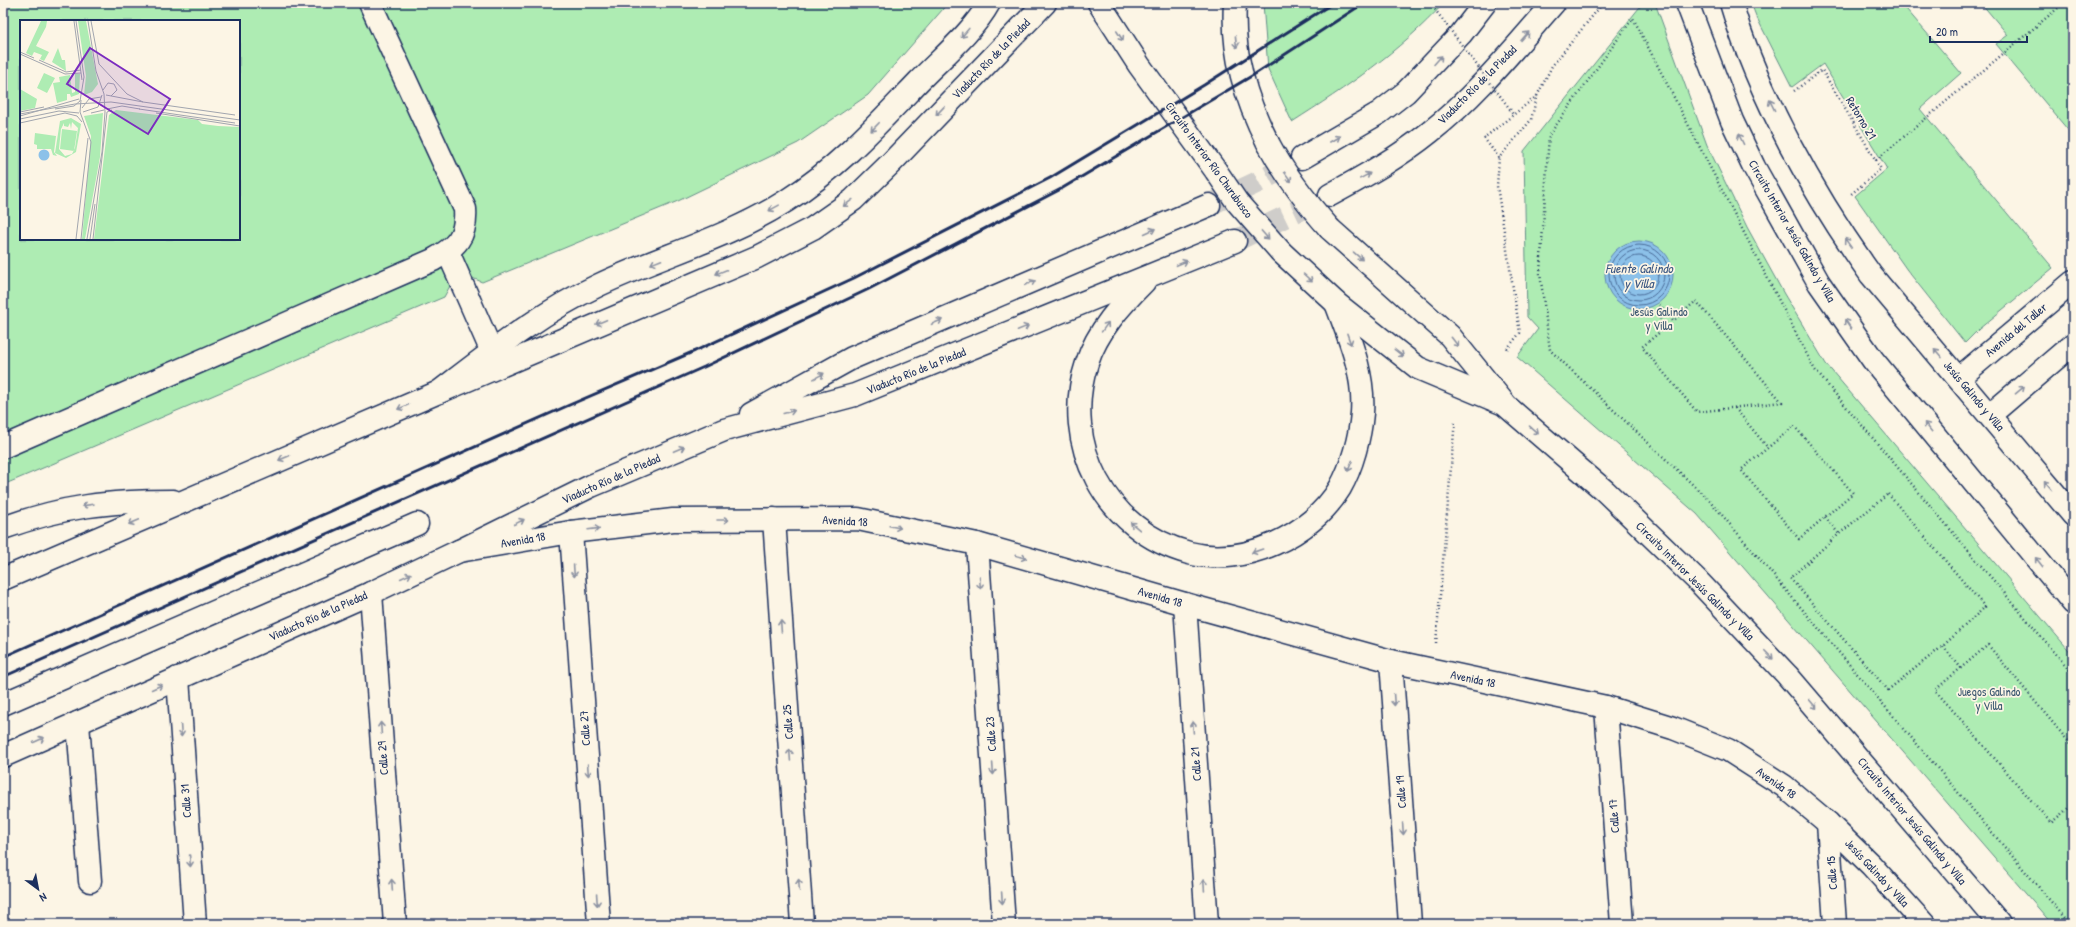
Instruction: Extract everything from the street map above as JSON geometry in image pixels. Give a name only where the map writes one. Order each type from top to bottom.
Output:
[{"type":"main road","points":[[3,447],[433,260],[448,252],[459,241],[466,223],[464,209],[370,3]]},
{"type":"main road","name":"Viaducto Río de la Piedad","points":[[439,392],[492,352],[567,301],[599,285],[748,223],[785,202],[815,181],[843,159],[874,128],[959,40],[989,3]]},
{"type":"main road","name":"Viaducto Río de la Piedad","points":[[3,579],[182,501],[757,257],[813,228],[852,200],[892,162],[1045,3]]},
{"type":"main road","name":"Circuito Interior Río Churubusco","points":[[1099,3],[1139,65],[1238,202],[1281,252],[1336,302]]},
{"type":"main road","points":[[1235,3],[1235,41],[1241,77],[1253,114],[1283,170],[1307,203],[1330,229],[1450,336],[1504,404]]},
{"type":"main road","points":[[1302,158],[1379,113],[1406,92],[1457,39],[1485,3]]},
{"type":"main road","name":"Viaducto Río de la Piedad","points":[[1330,195],[1380,168],[1430,132],[1470,96],[1554,3]]},
{"type":"main road","name":"Circuito Interior Jesús Galindo y Villa","points":[[1687,3],[1732,120],[1754,167],[1819,283],[1873,360],[2070,598]]},
{"type":"main road","name":"Jesús Galindo y Villa","points":[[1731,3],[1753,64],[1773,108],[1797,156],[1829,214],[1871,275],[2073,515]]},
{"type":"main road","points":[[724,430],[852,358],[1209,205]]},
{"type":"main road","name":"Viaducto Río de la Piedad","points":[[3,756],[371,593],[591,486],[724,430],[855,395],[1235,241]]},
{"type":"main road","points":[[448,252],[492,352]]},
{"type":"main road","points":[[1151,276],[1114,315],[1098,337],[1087,362],[1080,388],[1078,415],[1082,442],[1090,468],[1102,492],[1130,522],[1140,530],[1164,544],[1190,553],[1217,557],[1244,555],[1271,546],[1299,529],[1324,510],[1340,488],[1351,463],[1362,413],[1361,386],[1356,357],[1336,302]]},
{"type":"main road","name":"Avenida del Taller","points":[[1959,378],[2073,282]]},
{"type":"main road","name":"Circuito Interior Jesús Galindo y Villa","points":[[1336,302],[1418,368],[1504,404],[1605,491],[1708,592],[1787,675],[1989,916],[2000,924]]},
{"type":"main road","points":[[1990,415],[2073,344]]},
{"type":"main road","points":[[3,528],[50,512],[86,505],[123,502],[182,501]]},
{"type":"main road","name":"Avenida 18","points":[[459,551],[571,532],[673,520],[858,519],[977,544],[1391,661],[1606,707],[1674,728],[1728,750],[1784,786],[1828,823]]},
{"type":"main road","name":"Calle 25","points":[[774,520],[802,924]]},
{"type":"main road","points":[[3,704],[417,524]]},
{"type":"main road","name":"Calle 27","points":[[571,532],[599,924]]},
{"type":"main road","name":"Calle 23","points":[[977,544],[1004,924]]},
{"type":"main road","name":"Calle 29","points":[[371,593],[395,924]]},
{"type":"main road","name":"Calle 21","points":[[1185,604],[1207,924]]},
{"type":"main road","name":"Calle 19","points":[[1391,661],[1410,924]]},
{"type":"main road","name":"Calle 31","points":[[178,678],[195,924]]},
{"type":"main road","name":"Calle 17","points":[[1606,707],[1622,924]]},
{"type":"main road","points":[[78,723],[90,881]]},
{"type":"main road","name":"Jesús Galindo y Villa","points":[[1828,823],[1872,865],[1924,924]]},
{"type":"main road","name":"Calle 15","points":[[1828,823],[1836,924]]},
{"type":"path","points":[[1430,3],[1513,115]]},
{"type":"path","points":[[1507,349],[1520,333],[1497,186],[1499,158],[1532,120],[1537,96],[1552,66],[1603,3]]},
{"type":"path","points":[[1829,214],[1881,169],[1876,160],[2064,3]]},
{"type":"path","points":[[2070,924],[1711,502],[1550,350],[1540,273],[1549,135],[1633,18],[1815,370],[2073,674]]},
{"type":"path","name":"Retorno 21","points":[[1773,108],[1822,70],[1876,160]]},
{"type":"path","points":[[1499,158],[1484,138],[1537,96]]},
{"type":"path","points":[[1696,301],[1782,402],[1735,408],[1697,412],[1642,347],[1661,331],[1659,304],[1673,321],[1696,301]]},
{"type":"path","points":[[1735,408],[1768,448]]},
{"type":"path","points":[[1434,671],[1455,420]]},
{"type":"path","points":[[1794,426],[1853,493],[1825,517],[1799,538],[1741,470],[1794,426]]},
{"type":"path","points":[[1888,494],[1985,607],[1942,646],[1888,690],[1790,578],[1839,534],[1888,494]]},
{"type":"path","points":[[1825,517],[1839,534]]},
{"type":"path","points":[[2073,747],[1988,645],[1935,690],[2051,822],[2073,804]]},
{"type":"path","points":[[1942,646],[1961,668]]},
{"type":"path","points":[[2073,840],[2070,842],[2073,846]]},
{"type":"green space","points":[[3,3],[945,3],[943,9],[868,95],[798,143],[678,201],[482,282],[470,277],[451,284],[444,297],[3,485]]},
{"type":"green space","points":[[1263,3],[1444,3],[1427,21],[1372,68],[1333,96],[1292,122],[1268,69]]},
{"type":"green space","name":"Jesús Galindo y Villa","points":[[1643,3],[1655,3],[1707,145],[1747,227],[1784,294],[1826,364],[2073,655],[2073,924],[2052,924],[1697,514],[1517,357],[1538,329],[1527,317],[1524,151]]},
{"type":"green space","points":[[1751,3],[1901,3],[1961,73],[1920,109],[2053,268],[1979,329],[1965,343],[1907,270],[1855,196],[1887,169],[1823,64],[1792,87],[1756,16]]},
{"type":"green space","points":[[1981,3],[2073,3],[2073,136],[1996,44],[2008,35]]},
{"type":"water","name":"Fuente Galindo y Villa","points":[[1639,241],[1652,244],[1663,251],[1670,262],[1673,275],[1670,288],[1663,299],[1652,306],[1639,309],[1626,306],[1615,299],[1608,288],[1605,275],[1608,262],[1615,251],[1626,244]]},
{"type":"tunnel","points":[[1209,205],[1258,182],[1299,160]]},
{"type":"tunnel","points":[[1235,241],[1326,197]]},
{"type":"railway","points":[[3,657],[567,406],[695,351],[854,278],[1050,178],[1204,85],[1333,3]]},
{"type":"railway","points":[[3,677],[704,367],[869,289],[1061,189],[1255,74],[1364,3]]},
{"type":"park label","name":"Juegos Galindo y Villa","points":[[1989,699]]}]
